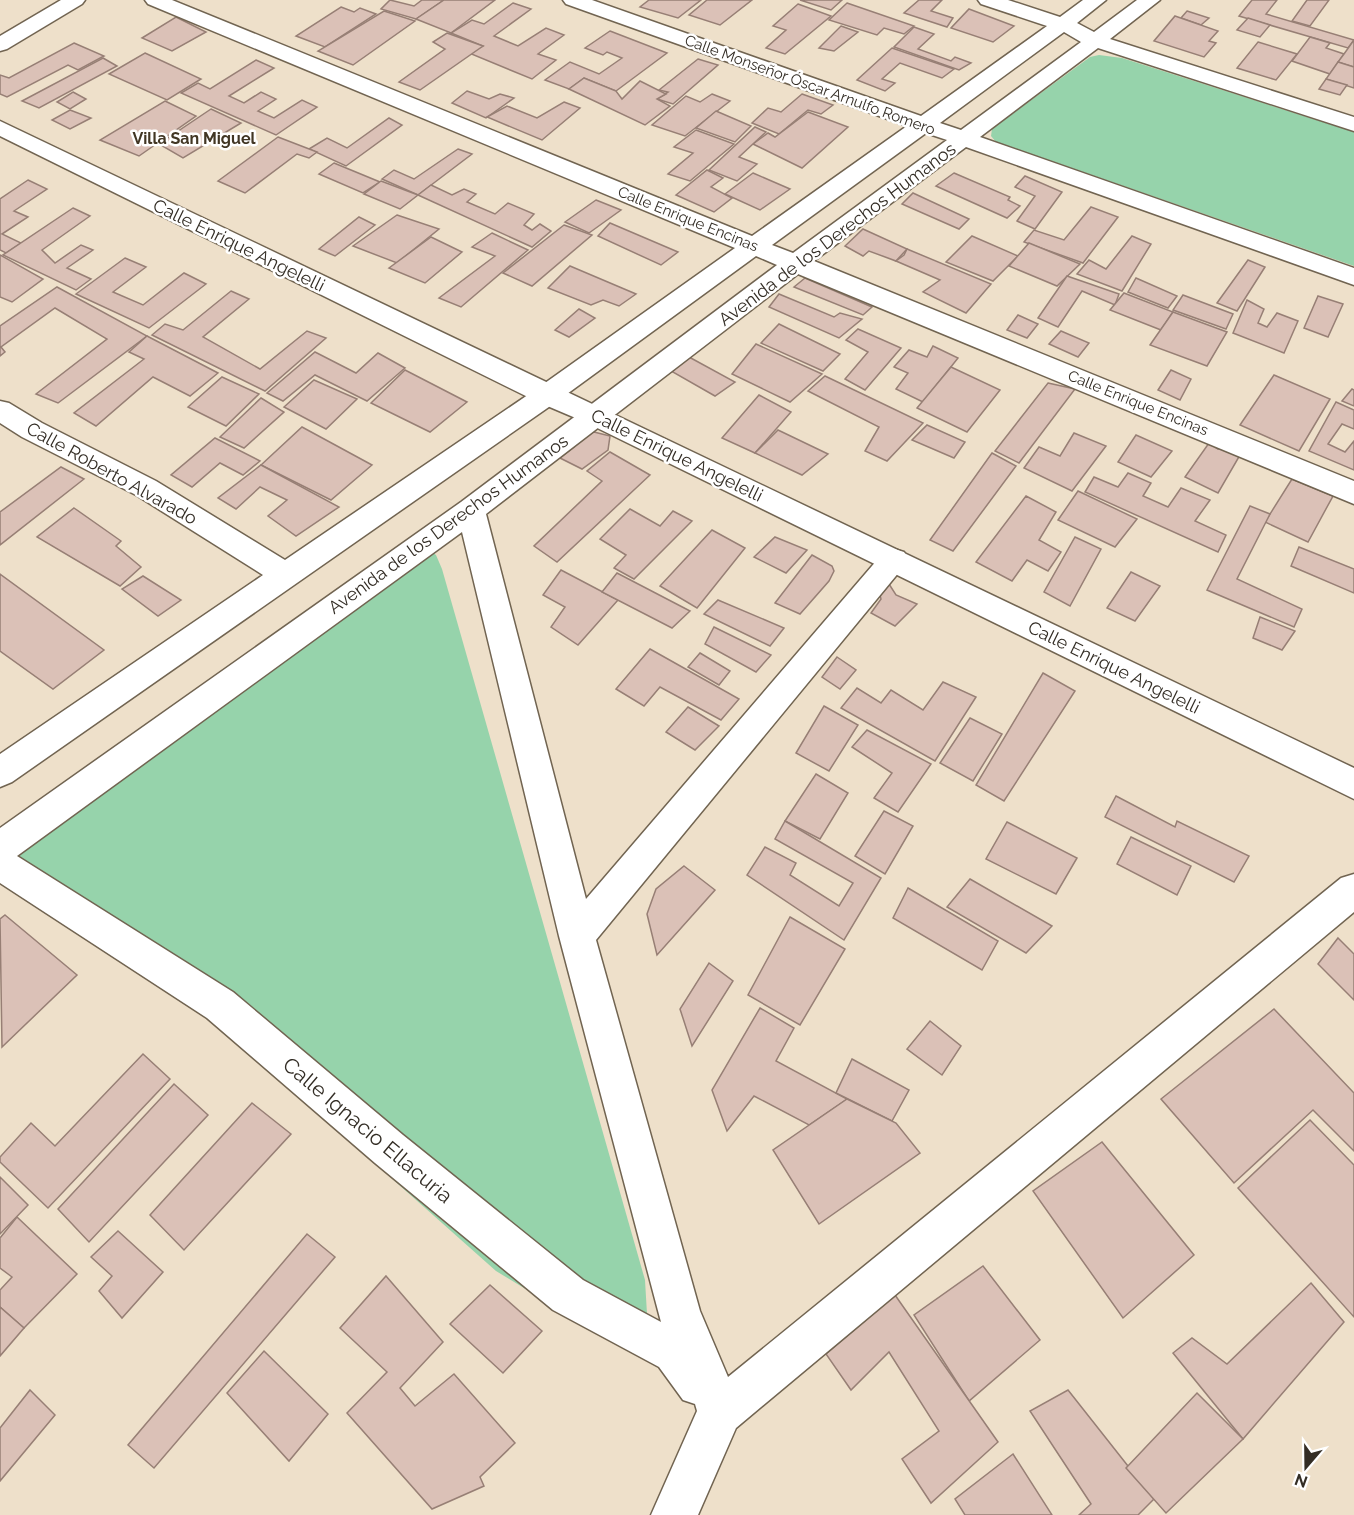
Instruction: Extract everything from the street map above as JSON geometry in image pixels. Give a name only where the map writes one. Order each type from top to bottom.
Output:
[{"type":"street","points":[[0,45],[75,0]]},
{"type":"street","name":"Calle Enrique Encinas","points":[[155,0],[1354,493]]},
{"type":"street","name":"Calle Monseñor Óscar Arnulfo Romero","points":[[573,0],[1354,278]]},
{"type":"street","points":[[988,0],[1063,24],[1095,41],[1354,124]]},
{"type":"street","name":"Avenida de los Derechos Humanos","points":[[0,772],[547,395],[753,245],[924,126],[1096,0]]},
{"type":"street","name":"Avenida de los Derechos Humanos","points":[[0,848],[471,510],[796,263],[1150,0]]},
{"type":"street","name":"Calle Enrique Angelelli","points":[[0,128],[547,395],[595,415],[1354,783]]},
{"type":"street","name":"Calle Roberto Alvarado","points":[[0,410],[32,430],[146,488],[286,575]]},
{"type":"street","points":[[471,510],[577,936],[679,1312],[720,1412]]},
{"type":"street","points":[[577,936],[894,560]]},
{"type":"street","name":"Calle Ignacio Ellacuria","points":[[0,864],[220,1005],[389,1149],[568,1295],[674,1352],[720,1412]]},
{"type":"street","points":[[674,1515],[720,1412],[1354,890]]},
{"type":"green space","points":[[1099,55],[1122,58],[1354,132],[1354,266],[996,142],[991,136],[992,129],[1090,57]]},
{"type":"green space","points":[[427,548],[436,555],[442,569],[645,1280],[648,1331],[555,1307],[496,1271],[192,1001],[0,875],[0,855]]},
{"type":"building","points":[[390,0],[414,6],[422,0],[444,0],[416,19],[381,9]]},
{"type":"building","points":[[444,0],[495,0],[451,33],[416,19]]},
{"type":"building","points":[[649,0],[701,0],[678,18],[640,7]]},
{"type":"building","points":[[707,0],[752,0],[720,25],[689,15]]},
{"type":"building","points":[[800,0],[842,0],[831,10]]},
{"type":"building","points":[[919,0],[942,0],[931,11],[953,18],[947,27],[904,13]]},
{"type":"building","points":[[1252,0],[1277,0],[1266,14],[1354,40],[1348,48],[1239,16]]},
{"type":"building","points":[[1307,0],[1329,0],[1310,26],[1292,21]]},
{"type":"building","points":[[513,3],[531,9],[494,36],[518,46],[546,28],[564,35],[538,54],[556,60],[532,79],[469,53],[483,46],[451,33],[472,20],[484,24]]},
{"type":"building","points":[[847,3],[914,26],[904,34],[884,28],[877,35],[829,20]]},
{"type":"building","points":[[798,4],[831,16],[785,54],[766,48],[786,30],[773,26]]},
{"type":"building","points":[[341,7],[354,12],[360,8],[376,14],[325,47],[296,36]]},
{"type":"building","points":[[969,9],[1014,26],[993,42],[951,28]]},
{"type":"building","points":[[384,11],[415,21],[353,65],[318,51]]},
{"type":"building","points":[[1187,11],[1209,18],[1201,25],[1181,18]]},
{"type":"building","points":[[1175,16],[1218,31],[1209,41],[1216,43],[1204,57],[1154,41]]},
{"type":"building","points":[[176,17],[206,32],[172,51],[142,38]]},
{"type":"building","points":[[1248,18],[1270,25],[1260,37],[1237,30]]},
{"type":"building","points":[[841,26],[858,32],[834,51],[819,48]]},
{"type":"building","points":[[914,27],[934,34],[918,49],[951,61],[955,57],[971,63],[959,70],[894,47]]},
{"type":"building","points":[[610,31],[667,53],[616,91],[584,78],[569,89],[545,80],[570,62],[599,74],[622,58],[607,52],[603,55],[585,48]]},
{"type":"building","points":[[447,33],[483,46],[420,90],[399,82],[445,49],[433,42]]},
{"type":"building","points":[[1310,37],[1330,43],[1326,48],[1344,54],[1330,74],[1292,61]]},
{"type":"building","points":[[1354,40],[1354,67],[1338,62],[1344,54]]},
{"type":"building","points":[[1258,42],[1297,54],[1276,80],[1237,68]]},
{"type":"building","points":[[74,43],[104,56],[78,70],[68,65],[7,97],[0,94],[0,75],[9,78]]},
{"type":"building","points":[[892,48],[954,69],[942,78],[900,63],[882,79],[895,83],[885,91],[857,80]]},
{"type":"building","points":[[145,53],[201,79],[167,100],[109,74]]},
{"type":"building","points":[[103,58],[117,66],[39,108],[22,101]]},
{"type":"building","points":[[698,59],[718,65],[673,104],[657,99],[668,92],[659,90]]},
{"type":"building","points":[[256,60],[274,68],[229,96],[244,103],[261,92],[276,99],[258,111],[274,118],[302,100],[317,107],[276,135],[181,93],[198,83],[210,89]]},
{"type":"building","points":[[1338,62],[1354,67],[1354,88],[1326,79]]},
{"type":"building","points":[[584,78],[616,91],[622,99],[640,81],[666,94],[657,99],[670,106],[645,125],[569,89]]},
{"type":"building","points":[[1326,79],[1347,85],[1340,95],[1319,89]]},
{"type":"building","points":[[467,91],[489,99],[500,94],[514,98],[486,118],[452,103]]},
{"type":"building","points":[[73,92],[86,99],[70,109],[57,102]]},
{"type":"building","points":[[712,94],[730,101],[685,136],[652,125],[686,96],[700,102]]},
{"type":"building","points":[[802,94],[833,105],[821,114],[808,110],[779,134],[752,123],[768,108],[781,112]]},
{"type":"building","points":[[165,101],[196,116],[139,156],[100,140]]},
{"type":"building","points":[[564,102],[580,108],[542,140],[487,117],[507,106],[537,118]]},
{"type":"building","points":[[211,109],[241,123],[183,158],[159,144]]},
{"type":"building","points":[[70,110],[91,118],[70,129],[52,120]]},
{"type":"building","points":[[716,111],[751,126],[735,142],[696,128]]},
{"type":"building","points":[[808,112],[848,127],[802,168],[753,144],[768,133],[775,137]]},
{"type":"building","points":[[389,118],[402,125],[346,166],[309,149],[327,138],[347,148]]},
{"type":"building","points":[[755,127],[766,132],[739,157],[757,164],[737,181],[709,170]]},
{"type":"building","points":[[696,130],[734,144],[690,181],[668,174],[693,153],[674,147]]},
{"type":"building","points":[[278,137],[317,152],[309,158],[297,154],[245,193],[218,181]]},
{"type":"building","points":[[458,149],[472,154],[418,195],[382,179],[394,170],[414,179]]},
{"type":"building","points":[[334,163],[380,182],[363,193],[319,174]]},
{"type":"building","points":[[707,170],[723,178],[711,187],[732,198],[714,212],[676,195]]},
{"type":"building","points":[[753,173],[790,189],[760,210],[725,194]]},
{"type":"building","points":[[954,173],[1010,197],[1008,200],[1020,206],[1007,218],[936,186]]},
{"type":"building","points":[[1025,176],[1062,192],[1035,229],[1017,221],[1035,196],[1015,187]]},
{"type":"building","points":[[28,180],[47,189],[14,211],[28,217],[2,234],[21,243],[6,253],[0,250],[0,199]]},
{"type":"building","points":[[381,181],[418,195],[400,209],[364,194]]},
{"type":"building","points":[[431,185],[452,195],[464,189],[476,194],[467,202],[495,214],[508,203],[534,214],[524,225],[532,230],[540,224],[551,231],[532,247],[418,195]]},
{"type":"building","points":[[913,193],[969,219],[959,229],[902,204]]},
{"type":"building","points":[[596,200],[621,210],[589,233],[565,222]]},
{"type":"building","points":[[1091,207],[1118,217],[1083,263],[1024,242],[1034,230],[1064,240]]},
{"type":"building","points":[[73,208],[90,216],[42,250],[55,263],[81,245],[93,250],[67,268],[91,279],[76,290],[3,255]]},
{"type":"building","points":[[397,215],[439,229],[397,263],[353,246]]},
{"type":"building","points":[[359,217],[375,225],[335,256],[319,249]]},
{"type":"building","points":[[610,223],[678,252],[661,265],[598,236]]},
{"type":"building","points":[[564,225],[592,235],[532,286],[503,273]]},
{"type":"building","points":[[863,229],[907,249],[896,261],[869,251],[863,256],[845,246]]},
{"type":"building","points":[[492,233],[528,250],[461,307],[439,298],[495,256],[472,247]]},
{"type":"building","points":[[972,236],[1018,256],[993,281],[946,262]]},
{"type":"building","points":[[1132,236],[1151,244],[1122,291],[1077,274],[1089,260],[1106,269]]},
{"type":"building","points":[[431,237],[462,252],[425,283],[389,268]]},
{"type":"building","points":[[1029,243],[1080,264],[1057,286],[1009,266]]},
{"type":"building","points":[[907,249],[991,284],[966,313],[923,292],[940,280],[896,261],[904,255]]},
{"type":"building","points":[[0,255],[43,279],[12,302],[0,297]]},
{"type":"building","points":[[125,258],[146,267],[113,292],[143,305],[184,273],[206,284],[149,328],[76,294]]},
{"type":"building","points":[[1248,260],[1265,267],[1237,311],[1217,303]]},
{"type":"building","points":[[570,266],[636,294],[619,306],[603,300],[591,305],[548,288]]},
{"type":"building","points":[[1067,276],[1119,294],[1115,305],[1082,291],[1058,327],[1038,318]]},
{"type":"building","points":[[805,278],[872,307],[863,315],[794,287]]},
{"type":"building","points":[[1136,278],[1177,296],[1168,308],[1128,292]]},
{"type":"building","points":[[57,287],[147,336],[58,403],[36,394],[107,339],[55,308],[1,347],[5,352],[0,356],[0,326]]},
{"type":"building","points":[[231,291],[249,299],[203,337],[260,369],[307,331],[326,338],[265,391],[152,335],[165,324],[183,330]]},
{"type":"building","points":[[1124,293],[1173,312],[1161,330],[1110,310]]},
{"type":"building","points":[[779,294],[834,317],[840,313],[862,319],[839,338],[769,307]]},
{"type":"building","points":[[1183,295],[1233,314],[1226,329],[1173,310]]},
{"type":"building","points":[[1318,296],[1343,304],[1328,337],[1304,328]]},
{"type":"building","points":[[1247,300],[1264,309],[1258,323],[1267,327],[1277,313],[1298,321],[1284,353],[1233,333]]},
{"type":"building","points":[[579,309],[595,318],[569,337],[555,330]]},
{"type":"building","points":[[1173,312],[1227,332],[1207,366],[1150,345]]},
{"type":"building","points":[[1018,315],[1038,324],[1027,338],[1007,330]]},
{"type":"building","points":[[779,324],[840,354],[823,371],[761,343]]},
{"type":"building","points":[[858,329],[901,348],[865,390],[845,379],[868,352],[846,340]]},
{"type":"building","points":[[1061,331],[1089,343],[1078,357],[1049,344]]},
{"type":"building","points":[[147,336],[218,373],[190,396],[153,377],[96,426],[74,413],[144,359],[129,352]]},
{"type":"building","points":[[756,344],[822,374],[790,402],[732,374]]},
{"type":"building","points":[[933,346],[958,358],[923,402],[896,389],[908,373],[894,367],[909,350],[927,357]]},
{"type":"building","points":[[315,352],[356,373],[378,353],[405,368],[367,401],[315,375],[283,401],[267,393]]},
{"type":"building","points":[[689,357],[735,382],[715,396],[671,371]]},
{"type":"building","points":[[951,367],[1000,390],[967,432],[917,408]]},
{"type":"building","points":[[405,370],[467,402],[430,432],[371,403]]},
{"type":"building","points":[[1171,370],[1191,379],[1180,400],[1158,390]]},
{"type":"building","points":[[1274,375],[1330,399],[1299,451],[1240,425]]},
{"type":"building","points":[[825,376],[923,423],[887,461],[865,451],[879,427],[808,391]]},
{"type":"building","points":[[222,377],[259,394],[226,426],[188,407]]},
{"type":"building","points":[[314,380],[357,399],[326,429],[284,407]]},
{"type":"building","points":[[1048,383],[1075,389],[1019,463],[995,451]]},
{"type":"building","points":[[1352,389],[1354,390],[1354,406],[1342,401]]},
{"type":"building","points":[[759,395],[791,412],[755,453],[722,438]]},
{"type":"building","points":[[261,398],[284,412],[244,448],[220,437]]},
{"type":"building","points":[[1336,402],[1354,410],[1354,429],[1342,424],[1328,444],[1345,452],[1354,441],[1354,470],[1309,451]]},
{"type":"building","points":[[927,425],[965,442],[954,458],[912,440]]},
{"type":"building","points":[[302,427],[372,465],[331,500],[261,465]]},
{"type":"building","points":[[778,430],[828,454],[802,475],[755,453]]},
{"type":"building","points":[[594,432],[610,436],[608,450],[582,469],[560,458],[574,447],[573,436]]},
{"type":"building","points":[[1074,433],[1106,446],[1072,491],[1024,468],[1039,447],[1060,456]]},
{"type":"building","points":[[1136,435],[1172,451],[1151,477],[1118,462]]},
{"type":"building","points":[[215,438],[260,461],[243,475],[220,463],[192,487],[171,475]]},
{"type":"building","points":[[1209,443],[1218,449],[1223,446],[1240,455],[1218,493],[1185,477]]},
{"type":"building","points":[[610,452],[650,475],[557,562],[534,546],[602,481],[587,471]]},
{"type":"building","points":[[992,453],[1016,466],[953,551],[930,540]]},
{"type":"building","points":[[261,465],[339,507],[296,536],[268,516],[287,500],[260,487],[236,509],[218,498]]},
{"type":"building","points":[[61,467],[84,479],[0,545],[0,512]]},
{"type":"building","points":[[1128,473],[1151,483],[1143,496],[1168,507],[1181,488],[1210,500],[1195,521],[1226,535],[1218,552],[1085,492],[1094,477],[1118,487]]},
{"type":"building","points":[[1292,479],[1333,496],[1308,542],[1265,522]]},
{"type":"building","points":[[1078,491],[1137,519],[1115,547],[1058,520]]},
{"type":"building","points":[[1026,496],[1056,512],[1039,540],[1061,552],[1048,571],[1027,560],[1012,581],[976,562]]},
{"type":"building","points":[[1250,506],[1270,514],[1237,579],[1302,609],[1294,627],[1207,590]]},
{"type":"building","points":[[74,508],[121,541],[116,546],[141,567],[120,586],[37,537]]},
{"type":"building","points":[[630,509],[660,526],[673,511],[692,521],[634,579],[614,568],[626,555],[600,539]]},
{"type":"building","points":[[712,530],[745,548],[697,608],[660,586]]},
{"type":"building","points":[[775,537],[807,550],[786,573],[754,557]]},
{"type":"building","points":[[1075,537],[1101,549],[1070,606],[1044,592]]},
{"type":"building","points":[[1299,547],[1354,569],[1354,593],[1291,566]]},
{"type":"building","points":[[812,555],[832,566],[834,571],[829,581],[800,614],[775,603]]},
{"type":"building","points":[[561,570],[618,600],[578,645],[551,627],[565,607],[543,595]]},
{"type":"building","points":[[1131,572],[1160,586],[1135,621],[1107,608]]},
{"type":"building","points":[[617,573],[690,611],[672,628],[602,592]]},
{"type":"building","points":[[0,574],[104,650],[53,689],[0,651]]},
{"type":"building","points":[[143,576],[181,600],[158,616],[122,589]]},
{"type":"building","points":[[889,584],[896,595],[917,604],[895,626],[871,613],[881,599],[878,587]]},
{"type":"building","points":[[718,600],[784,628],[770,646],[704,614]]},
{"type":"building","points":[[1260,617],[1295,631],[1282,650],[1253,638]]},
{"type":"building","points":[[714,627],[771,655],[756,672],[705,644]]},
{"type":"building","points":[[650,649],[739,699],[721,720],[660,687],[644,706],[616,689]]},
{"type":"building","points":[[700,653],[730,671],[719,685],[688,667]]},
{"type":"building","points":[[837,657],[856,670],[840,689],[822,677]]},
{"type":"building","points":[[1043,673],[1075,691],[1004,801],[976,785]]},
{"type":"building","points":[[943,682],[976,697],[935,761],[841,708],[857,688],[881,703],[891,690],[923,710]]},
{"type":"building","points":[[824,706],[858,725],[829,771],[796,753]]},
{"type":"building","points":[[688,707],[719,726],[695,750],[666,732]]},
{"type":"building","points":[[970,718],[1002,734],[973,781],[940,763]]},
{"type":"building","points":[[867,730],[931,764],[898,812],[874,798],[892,773],[852,747]]},
{"type":"building","points":[[816,774],[848,793],[820,839],[785,821]]},
{"type":"building","points":[[1116,796],[1175,827],[1177,821],[1249,856],[1234,882],[1105,817]]},
{"type":"building","points":[[884,811],[913,826],[885,874],[855,856]]},
{"type":"building","points":[[785,821],[881,878],[844,940],[747,875],[765,847],[796,863],[790,875],[839,906],[853,883],[775,839]]},
{"type":"building","points":[[1007,822],[1077,858],[1056,894],[986,859]]},
{"type":"building","points":[[1131,837],[1191,866],[1177,895],[1117,864]]},
{"type":"building","points":[[684,866],[715,890],[657,955],[647,914],[656,889]]},
{"type":"building","points":[[970,879],[1052,926],[1026,953],[947,907]]},
{"type":"building","points":[[908,888],[998,941],[982,970],[893,918]]},
{"type":"building","points":[[5,915],[77,975],[2,1047],[0,919]]},
{"type":"building","points":[[790,917],[845,949],[800,1025],[748,995]]},
{"type":"building","points":[[1338,938],[1354,954],[1354,1000],[1318,964]]},
{"type":"building","points":[[709,963],[733,981],[692,1046],[680,1009]]},
{"type":"building","points":[[760,1008],[794,1028],[776,1061],[847,1099],[809,1125],[754,1096],[727,1131],[712,1090]]},
{"type":"building","points":[[1274,1009],[1354,1093],[1354,1151],[1313,1110],[1234,1183],[1161,1099]]},
{"type":"building","points":[[930,1021],[961,1046],[942,1075],[907,1049]]},
{"type":"building","points":[[143,1054],[170,1079],[48,1208],[0,1162],[0,1157],[31,1123],[55,1146]]},
{"type":"building","points":[[852,1059],[909,1090],[892,1121],[836,1093]]},
{"type":"building","points":[[174,1084],[208,1115],[89,1242],[58,1209]]},
{"type":"building","points":[[847,1099],[896,1123],[920,1153],[819,1224],[773,1150]]},
{"type":"building","points":[[252,1103],[291,1134],[184,1250],[150,1215]]},
{"type":"building","points":[[1310,1120],[1354,1165],[1354,1317],[1238,1188]]},
{"type":"building","points":[[1102,1142],[1194,1255],[1123,1318],[1033,1191]]},
{"type":"building","points":[[0,1177],[28,1205],[0,1234]]},
{"type":"building","points":[[17,1217],[77,1274],[24,1328],[0,1307],[0,1290],[12,1277],[0,1268],[0,1238]]},
{"type":"building","points":[[118,1231],[163,1272],[122,1318],[99,1291],[112,1276],[91,1257]]},
{"type":"building","points":[[307,1234],[335,1257],[154,1468],[128,1445]]},
{"type":"building","points":[[983,1266],[1040,1340],[969,1401],[914,1315]]},
{"type":"building","points":[[386,1276],[443,1342],[400,1388],[415,1406],[454,1374],[515,1443],[480,1477],[484,1486],[432,1509],[347,1413],[387,1372],[340,1328]]},
{"type":"building","points":[[1311,1283],[1344,1322],[1243,1439],[1173,1353],[1192,1338],[1227,1364]]},
{"type":"building","points":[[490,1285],[542,1331],[503,1373],[450,1324]]},
{"type":"building","points":[[895,1295],[998,1442],[931,1503],[902,1459],[939,1431],[889,1352],[851,1390],[826,1354]]},
{"type":"building","points":[[0,1307],[24,1328],[0,1356]]},
{"type":"building","points":[[264,1351],[328,1414],[289,1461],[227,1393]]},
{"type":"building","points":[[30,1390],[55,1415],[0,1481],[0,1428]]},
{"type":"building","points":[[1068,1390],[1154,1499],[1138,1515],[1079,1515],[1091,1504],[1030,1411]]},
{"type":"building","points":[[1197,1393],[1243,1439],[1166,1513],[1126,1468]]},
{"type":"building","points":[[1013,1454],[1052,1515],[965,1515],[955,1499]]},
{"type":"district","name":"Villa San Miguel","points":[[194,138]]}]
